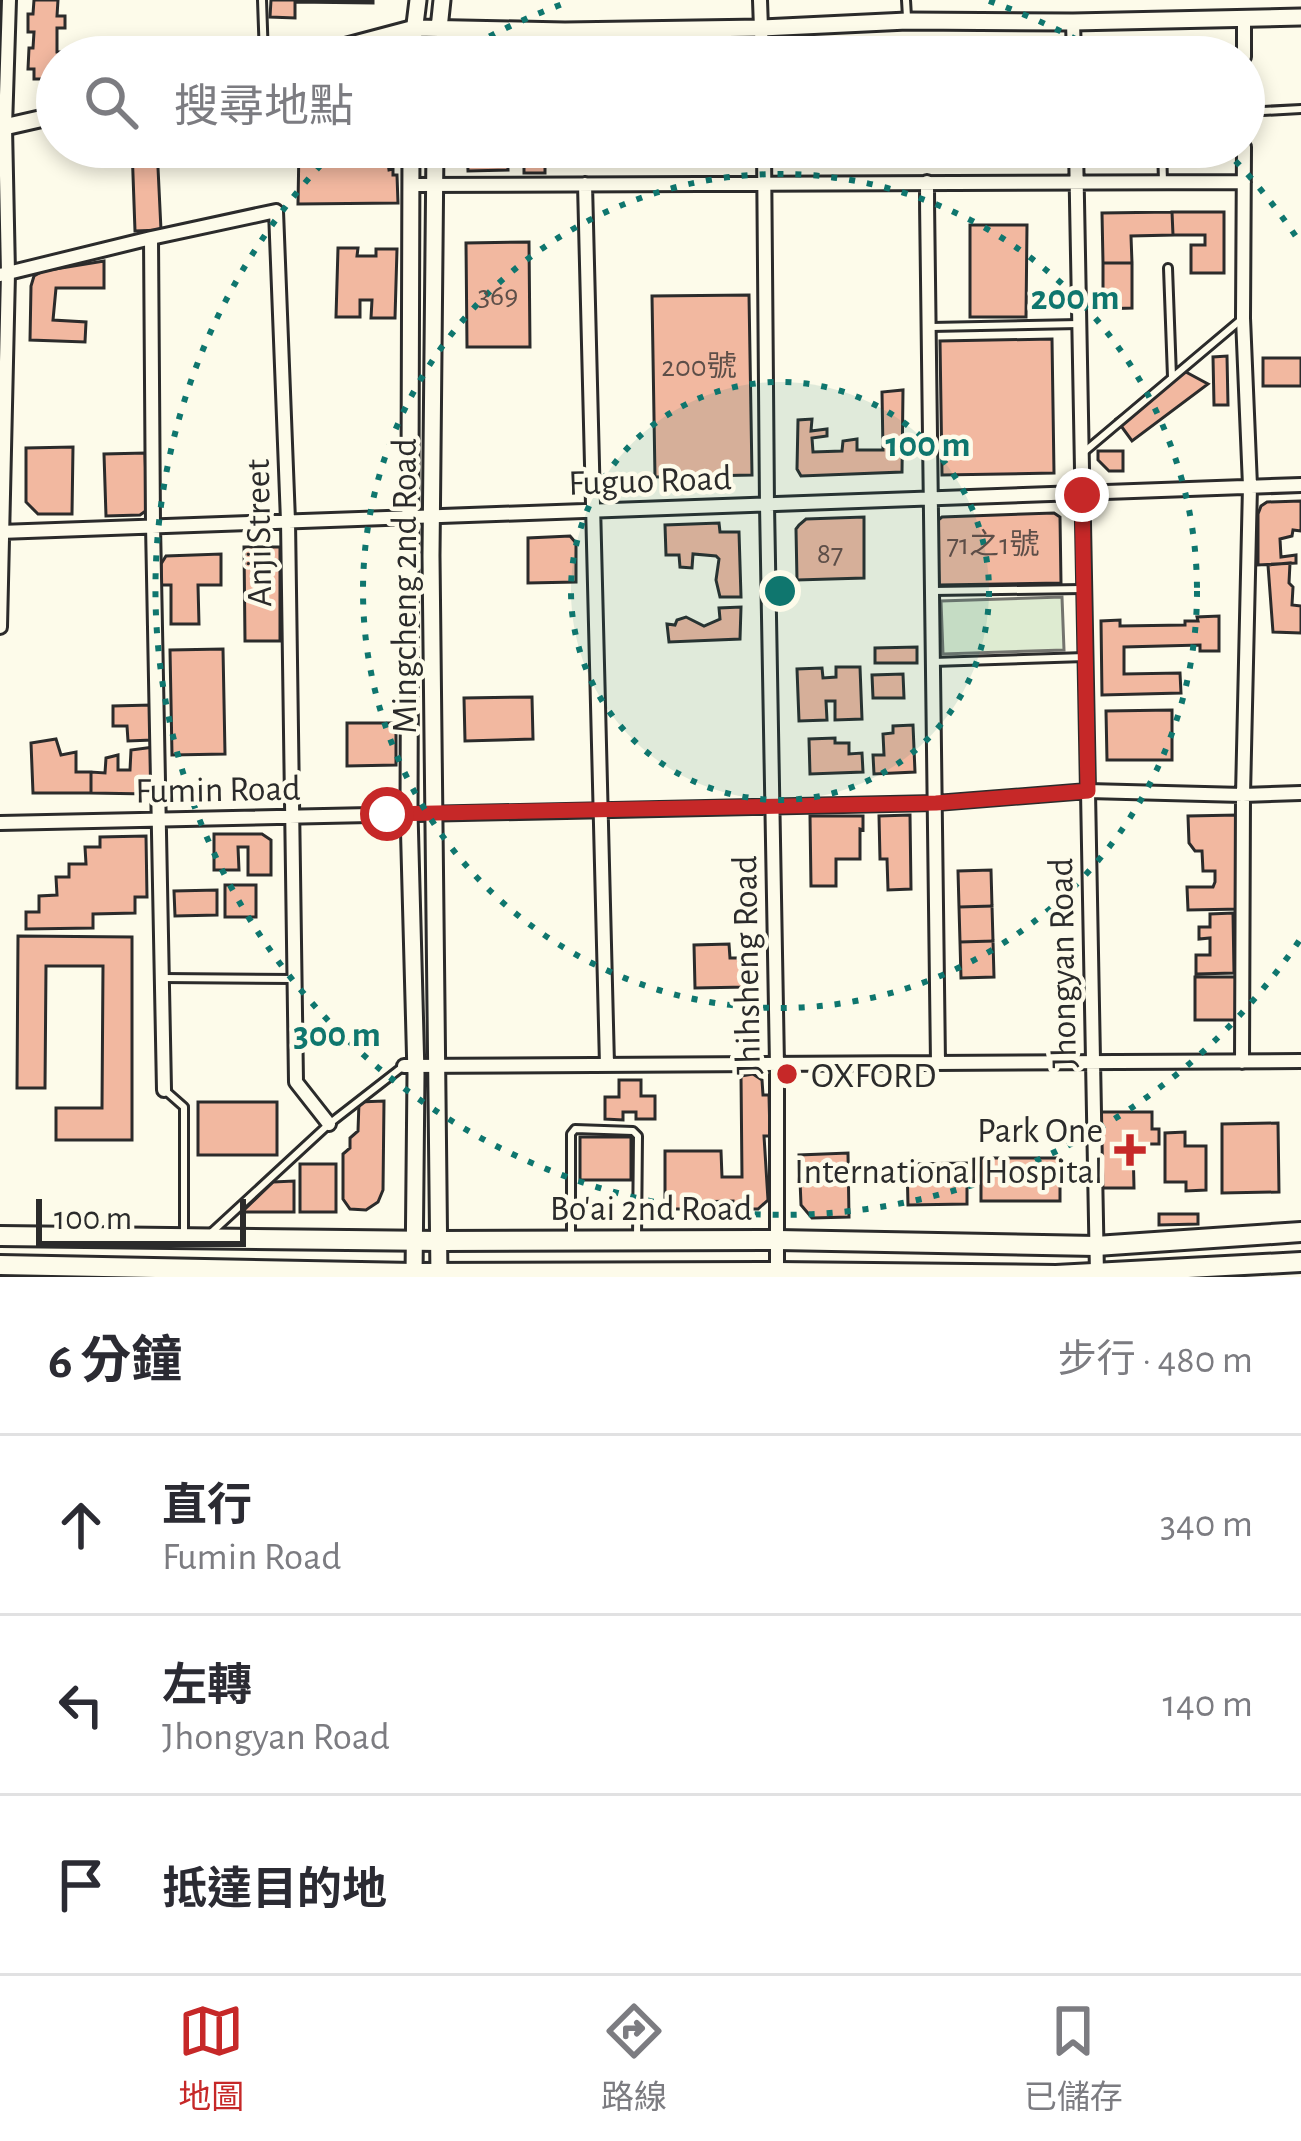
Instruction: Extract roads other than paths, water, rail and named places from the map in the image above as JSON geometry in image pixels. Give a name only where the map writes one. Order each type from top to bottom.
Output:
[{"type":"main road","name":"Bo'ai 2nd Road","points":[[0,1236],[1096,1246],[1301,1232]]},
{"type":"main road","name":"Bo'ai 2nd Road","points":[[0,1265],[414,1275],[950,1276],[1165,1274],[1301,1262]]},
{"type":"street","points":[[0,627],[2,128],[9,0]]},
{"type":"street","points":[[414,36],[418,0]]},
{"type":"street","points":[[438,36],[442,0]]},
{"type":"street","points":[[760,0],[761,36]]},
{"type":"street","points":[[385,36],[439,27],[565,31],[1301,16]]},
{"type":"street","points":[[1244,19],[1244,36]]},
{"type":"street","points":[[1073,22],[1073,36]]},
{"type":"street","points":[[2,128],[36,120]]},
{"type":"street","name":"Mingcheng 2nd Road","points":[[411,168],[409,813],[414,1275]]},
{"type":"street","name":"Mingcheng 2nd Road","points":[[435,168],[432,516],[440,1275]]},
{"type":"street","name":"Jhihsheng Road","points":[[764,168],[777,1275]]},
{"type":"street","name":"Jhongyan Road","points":[[1076,168],[1097,1275]]},
{"type":"street","points":[[1242,1062],[1250,486],[1243,318],[1244,168]]},
{"type":"street","points":[[927,182],[938,1063]]},
{"type":"street","points":[[411,185],[1244,182]]},
{"type":"street","points":[[586,184],[607,1065]]},
{"type":"street","name":"Anji Street","points":[[4,274],[276,212],[288,521],[296,1082],[329,1124]]},
{"type":"street","points":[[151,238],[164,1090]]},
{"type":"street","name":"Fuguo Road","points":[[1,532],[1301,485]]},
{"type":"street","name":"Fumin Road","points":[[0,823],[936,803],[1088,791],[1301,794]]},
{"type":"street","points":[[410,1066],[1301,1061]]},
{"type":"lane","points":[[262,0],[263,36]]},
{"type":"lane","points":[[906,0],[907,21]]},
{"type":"lane","points":[[526,30],[526,36]]},
{"type":"lane","points":[[565,31],[565,36]]},
{"type":"lane","points":[[1265,111],[1301,109]]},
{"type":"lane","points":[[1162,168],[1162,182]]},
{"type":"lane","points":[[1168,268],[1172,377]]},
{"type":"lane","points":[[1081,454],[1243,318]]},
{"type":"lane","points":[[928,327],[1079,324]]},
{"type":"lane","points":[[932,591],[1085,589]]},
{"type":"lane","points":[[933,662],[1085,657]]},
{"type":"lane","points":[[162,978],[294,979]]},
{"type":"lane","points":[[194,1239],[329,1124],[410,1066]]},
{"type":"lane","points":[[164,1090],[184,1108],[194,1239]]},
{"type":"lane","points":[[571,1241],[571,1134],[575,1130],[633,1131],[638,1136],[637,1240]]},
{"type":"place","name":"OXFORD","points":[[787,1074]]},
{"type":"place","name":"Park One International Hospital","points":[[1130,1150]]}]
